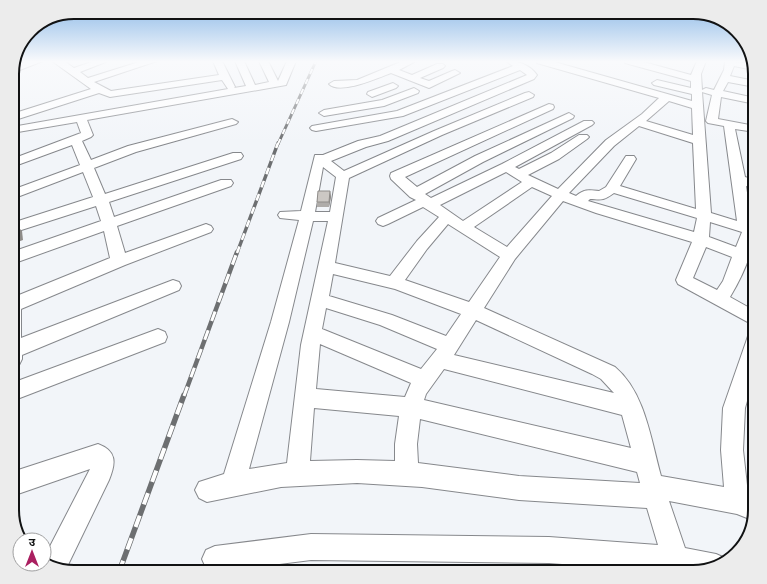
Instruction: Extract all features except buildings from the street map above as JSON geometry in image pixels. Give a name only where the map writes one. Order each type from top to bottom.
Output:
[{"type":"street","points":[[19,116],[101,89],[106,93],[118,94],[154,88]]},
{"type":"street","points":[[231,88],[233,92]]},
{"type":"street","points":[[19,129],[251,88]]},
{"type":"street","points":[[365,88],[417,125],[438,133],[479,159]]},
{"type":"street","points":[[372,94],[387,88]]},
{"type":"street","points":[[316,128],[400,114],[466,88]]},
{"type":"street","points":[[233,484],[290,288],[308,216],[319,158],[323,160],[356,146],[378,141],[504,88]]},
{"type":"street","points":[[637,88],[696,106]]},
{"type":"street","points":[[697,88],[696,106],[704,216],[701,240],[684,280],[748,315]]},
{"type":"street","points":[[712,88],[717,93],[748,100]]},
{"type":"street","points":[[712,121],[719,88]]},
{"type":"street","points":[[324,113],[384,103],[414,91]]},
{"type":"street","points":[[343,176],[377,162],[438,133],[529,95]]},
{"type":"street","points":[[408,474],[406,444],[411,407],[418,389],[424,379],[445,353],[509,255],[560,195],[610,143],[668,97]]},
{"type":"street","points":[[396,176],[459,146],[549,107]]},
{"type":"street","points":[[493,111],[546,145]]},
{"type":"street","points":[[383,222],[423,200],[479,159],[569,116]]},
{"type":"street","points":[[19,161],[85,137],[88,134],[81,118]]},
{"type":"street","points":[[697,119],[748,128]]},
{"type":"street","points":[[19,192],[151,143],[232,122]]},
{"type":"street","points":[[637,122],[698,140]]},
{"type":"street","points":[[729,124],[741,197],[748,223]]},
{"type":"street","points":[[423,200],[518,174],[554,156],[593,126],[546,145],[518,174],[464,227]]},
{"type":"street","points":[[76,140],[101,200],[119,261]]},
{"type":"street","points":[[356,146],[396,176],[423,200],[488,244],[509,255]]},
{"type":"street","points":[[19,226],[236,156]]},
{"type":"street","points":[[578,202],[587,194],[602,196],[611,189],[630,159]]},
{"type":"street","points":[[323,160],[343,176]]},
{"type":"street","points":[[518,174],[560,195],[611,214],[701,240],[742,255]]},
{"type":"street","points":[[297,473],[304,398],[313,333],[343,176]]},
{"type":"street","points":[[738,178],[748,182]]},
{"type":"street","points":[[19,255],[226,183]]},
{"type":"street","points":[[611,189],[624,191],[748,229]]},
{"type":"street","points":[[741,197],[748,199]]},
{"type":"street","points":[[285,216],[336,217]]},
{"type":"street","points":[[395,282],[422,245],[448,217]]},
{"type":"street","points":[[19,299],[206,229]]},
{"type":"street","points":[[720,300],[731,282],[748,236]]},
{"type":"street","points":[[326,267],[395,282],[472,310],[608,373],[616,380],[625,392],[631,407],[654,491],[678,565]]},
{"type":"street","points":[[19,350],[172,286]]},
{"type":"street","points":[[320,300],[380,317],[445,353],[631,407]]},
{"type":"street","points":[[313,333],[424,379]]},
{"type":"street","points":[[19,389],[158,337]]},
{"type":"street","points":[[206,490],[297,473],[335,471],[408,474],[519,488],[654,491],[746,505],[732,450],[734,408],[748,364]]},
{"type":"street","points":[[304,398],[411,407],[646,463]]},
{"type":"street","points":[[19,482],[91,456],[98,455],[102,458],[101,472],[56,562]]},
{"type":"street","points":[[215,559],[311,547],[340,546],[420,549],[549,550],[670,565]]},
{"type":"railway","points":[[278,144],[304,88]]},
{"type":"railway","points":[[237,253],[278,143]]},
{"type":"railway","points":[[184,396],[237,252]]},
{"type":"railway","points":[[122,565],[184,395]]}]
